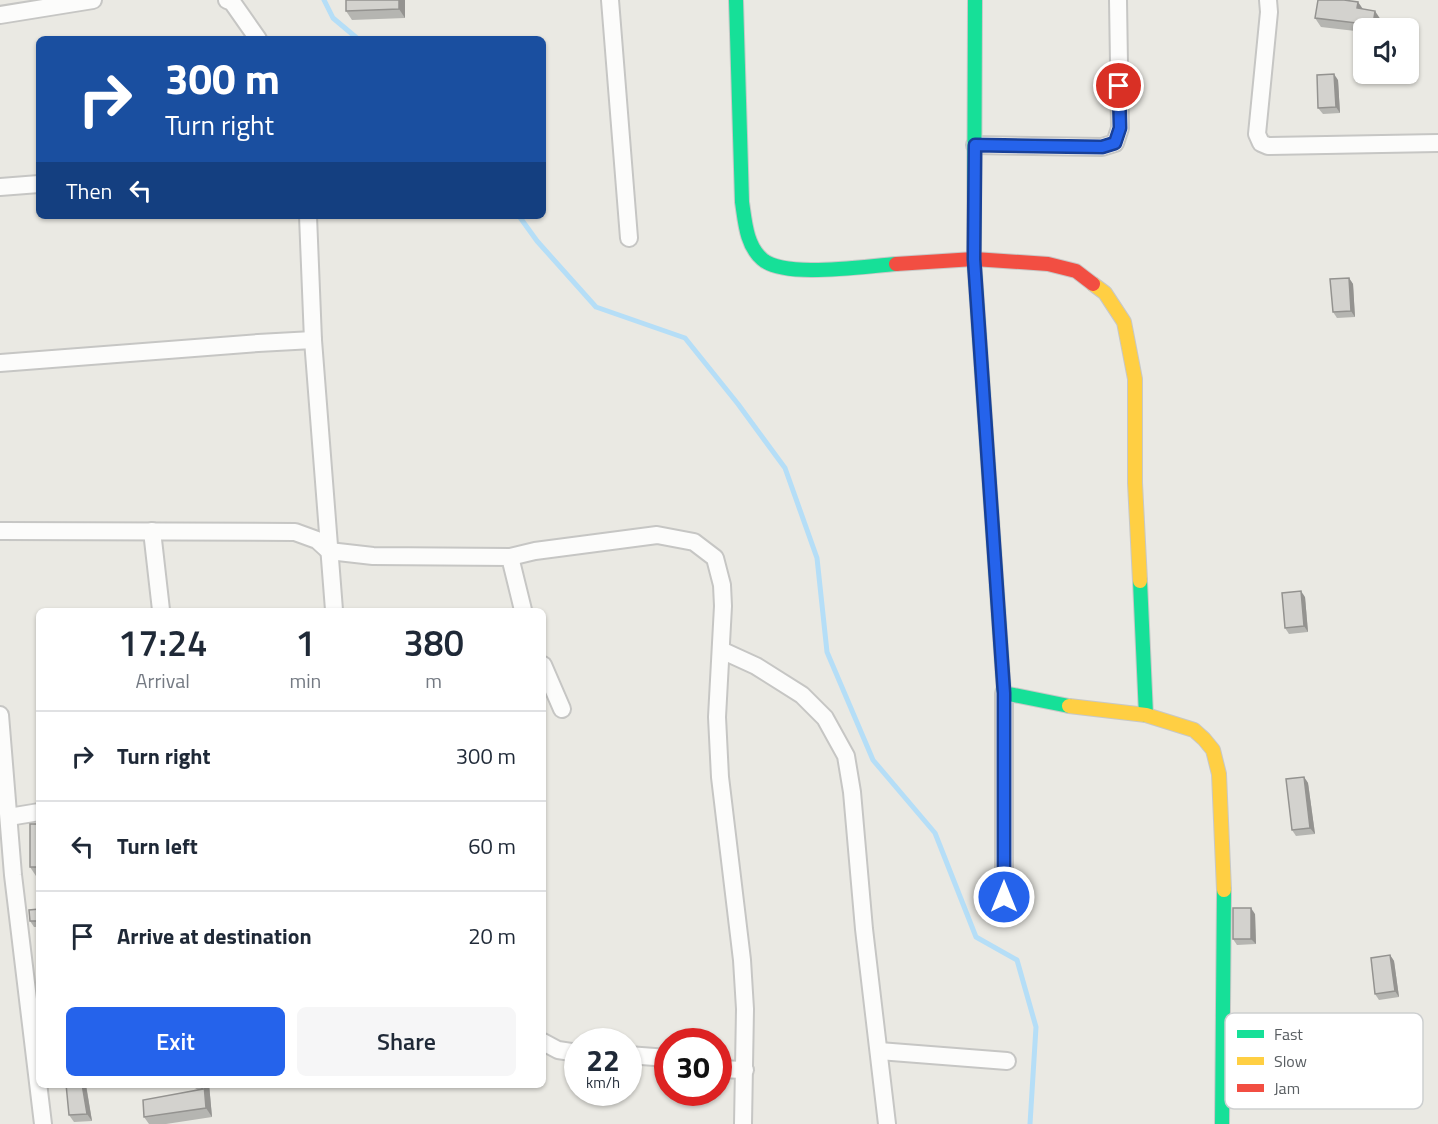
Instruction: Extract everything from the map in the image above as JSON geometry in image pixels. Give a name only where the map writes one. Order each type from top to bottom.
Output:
[{"type":"street","points":[[0,15],[93,0]]},
{"type":"street","points":[[227,0],[232,3],[256,36]]},
{"type":"street","points":[[610,0],[629,238]]},
{"type":"street","points":[[736,0],[736,72],[742,202],[751,244],[762,259],[780,268],[800,270],[974,259],[1048,264],[1076,271],[1105,293],[1124,322],[1135,379],[1136,483],[1146,715]]},
{"type":"street","points":[[975,0],[974,259],[1004,693],[1004,897]]},
{"type":"street","points":[[975,145],[1102,147],[1115,143],[1120,128],[1118,0]]},
{"type":"street","points":[[1268,0],[1269,12],[1257,134],[1261,142],[1268,146],[1438,142]]},
{"type":"street","points":[[0,187],[36,184]]},
{"type":"street","points":[[308,219],[313,340],[334,608]]},
{"type":"street","points":[[0,363],[313,340]]},
{"type":"street","points":[[0,531],[295,532],[317,540],[329,551],[373,556],[510,557],[535,550],[657,535],[694,542],[715,558],[723,606],[717,717],[720,777],[742,960],[745,1009],[743,1124]]},
{"type":"street","points":[[152,531],[160,608]]},
{"type":"street","points":[[510,557],[523,608]]},
{"type":"street","points":[[721,650],[756,666],[802,695],[825,718],[846,756],[852,792],[864,929],[887,1124]]},
{"type":"street","points":[[546,672],[562,709]]},
{"type":"street","points":[[1004,693],[1084,709],[1146,715],[1194,730],[1213,750],[1219,774],[1224,885],[1222,1124]]},
{"type":"street","points":[[0,715],[9,817],[5,838],[36,1071]]},
{"type":"street","points":[[9,817],[36,812]]},
{"type":"street","points":[[546,1044],[564,1051]]},
{"type":"street","points":[[879,1051],[1007,1061]]},
{"type":"street","points":[[732,1070],[745,1070]]},
{"type":"street","points":[[38,1088],[43,1124]]},
{"type":"building","points":[[346,0],[399,0],[399,9],[346,11]]},
{"type":"building","points":[[1318,0],[1358,2],[1357,8],[1375,11],[1374,18],[1353,18],[1353,23],[1315,18]]},
{"type":"building","points":[[1334,74],[1336,107],[1318,108],[1317,75]]},
{"type":"building","points":[[1349,278],[1351,311],[1333,312],[1330,279]]},
{"type":"building","points":[[1301,591],[1304,626],[1285,628],[1282,593]]},
{"type":"building","points":[[1304,777],[1310,828],[1292,830],[1286,779]]},
{"type":"building","points":[[30,824],[36,824],[36,867],[30,867]]},
{"type":"building","points":[[1233,908],[1251,908],[1251,939],[1233,939]]},
{"type":"building","points":[[36,909],[36,921],[30,921],[29,910]]},
{"type":"building","points":[[1390,955],[1395,991],[1375,994],[1371,958]]},
{"type":"building","points":[[66,1088],[83,1088],[87,1114],[69,1115]]},
{"type":"building","points":[[203,1089],[206,1108],[144,1117],[143,1100]]},
{"type":"waterway","points":[[324,0],[333,18],[354,36]]},
{"type":"waterway","points":[[521,219],[537,241],[596,307],[685,338],[785,468],[817,558],[827,652],[873,760],[935,833],[976,937],[1017,960],[1036,1027],[1030,1124]]},
{"type":"traffic: fast","points":[[736,0],[742,202],[747,232],[753,247],[762,259],[773,265],[788,268],[826,270],[896,264]]},
{"type":"traffic: fast","points":[[975,0],[974,259],[1004,693],[1069,706]]},
{"type":"traffic: fast","points":[[1140,581],[1146,715]]},
{"type":"traffic: fast","points":[[1222,1124],[1224,890]]},
{"type":"traffic: slow","points":[[1093,284],[1105,293],[1124,322],[1135,379],[1135,483],[1140,581]]},
{"type":"traffic: slow","points":[[1069,706],[1146,715],[1194,730],[1204,739],[1213,750],[1219,774],[1224,890]]},
{"type":"traffic: jam","points":[[896,264],[974,259],[1048,264],[1076,271],[1093,284]]},
{"type":"route","points":[[1004,897],[1004,693],[974,259],[975,145],[1102,147],[1115,143],[1120,128],[1119,86]]}]
